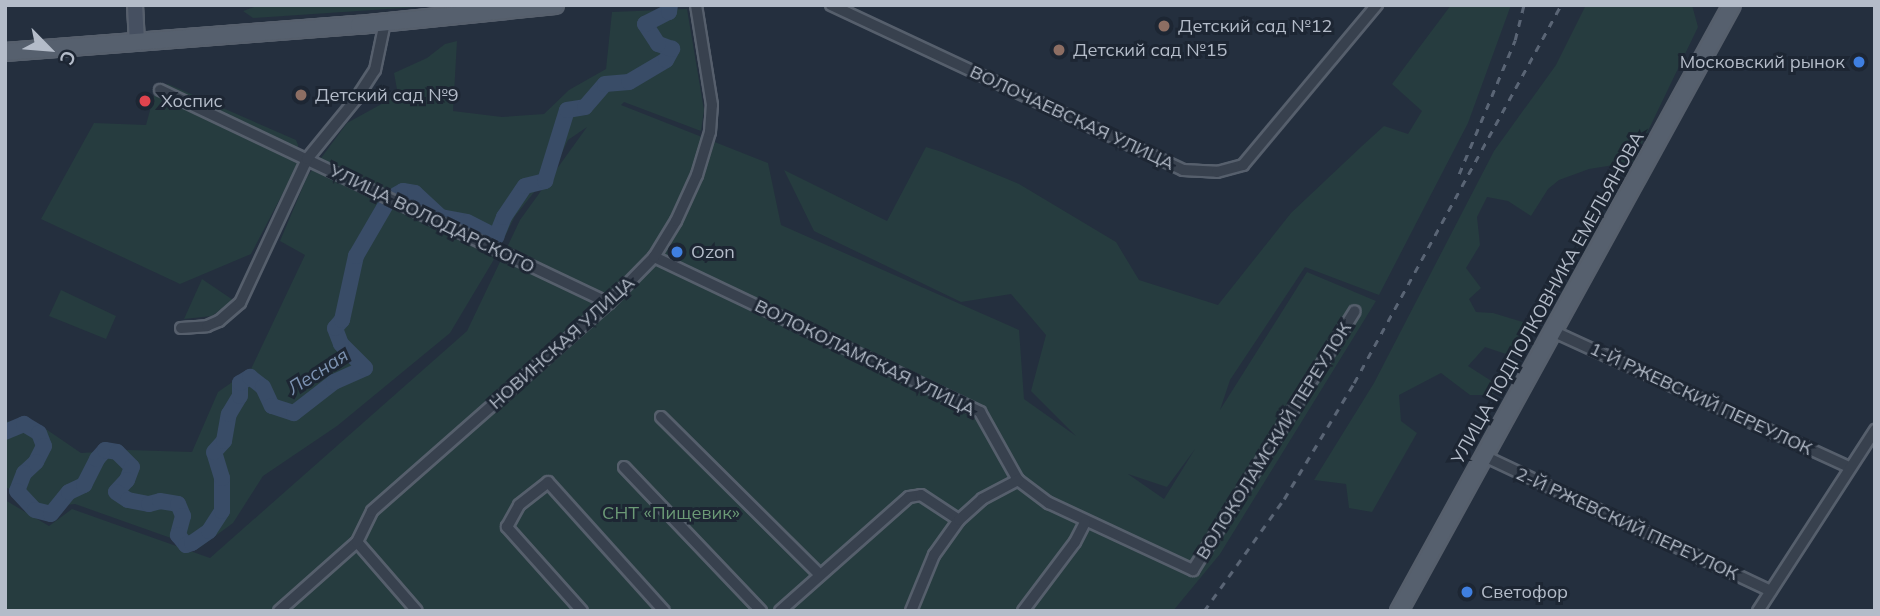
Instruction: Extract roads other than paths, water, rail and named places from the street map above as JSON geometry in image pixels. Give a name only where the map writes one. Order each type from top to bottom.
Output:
[{"type":"main road","points":[[135,5],[137,40]]},
{"type":"main road","points":[[5,52],[385,22],[555,5]]},
{"type":"main road","name":"УЛИЦА ПОДПОЛКОВНИКА ЕМЕЛЬЯНОВА","points":[[1399,611],[1732,5]]},
{"type":"street","name":"НОВИНСКАЯ УЛИЦА","points":[[279,611],[357,542],[372,511],[609,303],[654,257],[681,210],[710,132],[712,105],[696,5]]},
{"type":"street","name":"ВОЛОЧАЕВСКАЯ УЛИЦА","points":[[831,5],[1184,170],[1217,172],[1243,165],[1377,5]]},
{"type":"street","points":[[160,90],[307,159],[356,99],[375,69],[385,22]]},
{"type":"street","name":"УЛИЦА ВОЛОДАРСКОГО","points":[[181,328],[207,326],[219,321],[240,303],[307,159],[609,303]]},
{"type":"street","name":"ВОЛОКОЛАМСКАЯ УЛИЦА","points":[[654,257],[980,412],[1018,480],[1049,503],[1193,570]]},
{"type":"street","name":"ВОЛОКОЛАМСКИЙ ПЕРЕУЛОК","points":[[1193,570],[1355,312]]},
{"type":"street","name":"1-Й РЖЕВСКИЙ ПЕРЕУЛОК","points":[[1552,331],[1849,467]]},
{"type":"street","points":[[661,417],[819,574]]},
{"type":"street","points":[[1758,611],[1875,430]]},
{"type":"street","name":"2-Й РЖЕВСКИЙ ПЕРЕУЛОК","points":[[1484,456],[1771,591]]},
{"type":"street","points":[[624,467],[761,611]]},
{"type":"street","points":[[911,611],[934,555],[959,520],[982,499],[1018,480]]},
{"type":"street","points":[[582,611],[507,527],[519,505],[548,482],[664,611]]},
{"type":"street","points":[[780,611],[909,497],[920,495],[959,520]]},
{"type":"street","points":[[1023,611],[1075,542],[1085,522]]},
{"type":"street","points":[[357,542],[417,611]]},
{"type":"waterway","name":"Лесная","points":[[5,432],[24,424],[39,433],[44,446],[36,462],[24,473],[17,491],[35,510],[51,514],[69,492],[84,485],[97,459],[105,450],[117,452],[132,467],[127,480],[116,492],[128,500],[149,504],[160,501],[178,504],[183,516],[178,535],[186,545],[192,543],[209,531],[222,511],[222,478],[214,452],[224,441],[229,414],[240,396],[240,383],[250,377],[263,387],[272,406],[294,413],[334,382],[365,368],[341,344],[335,328],[342,320],[356,256],[389,199],[403,191],[415,193],[441,217],[467,222],[496,237],[504,217],[525,186],[545,181],[567,110],[585,107],[605,84],[629,82],[666,60],[672,49],[658,44],[645,24],[669,12],[670,5]]},
{"type":"railway","points":[[1459,174],[1515,40],[1524,5]]},
{"type":"railway","points":[[1204,611],[1284,499],[1354,383],[1561,5]]},
{"type":"place","name":"Детский сад №12","points":[[1164,26]]},
{"type":"place","name":"Детский сад №15","points":[[1059,50]]},
{"type":"place","name":"Московский рынок","points":[[1859,62]]},
{"type":"place","name":"Детский сад №9","points":[[301,95]]},
{"type":"place","name":"Хоспис","points":[[145,101]]},
{"type":"place","name":"Ozon","points":[[677,252]]},
{"type":"place","name":"Светофор","points":[[1467,592]]},
{"type":"park label","name":"СНТ «Пищевик»","points":[[671,513]]}]
